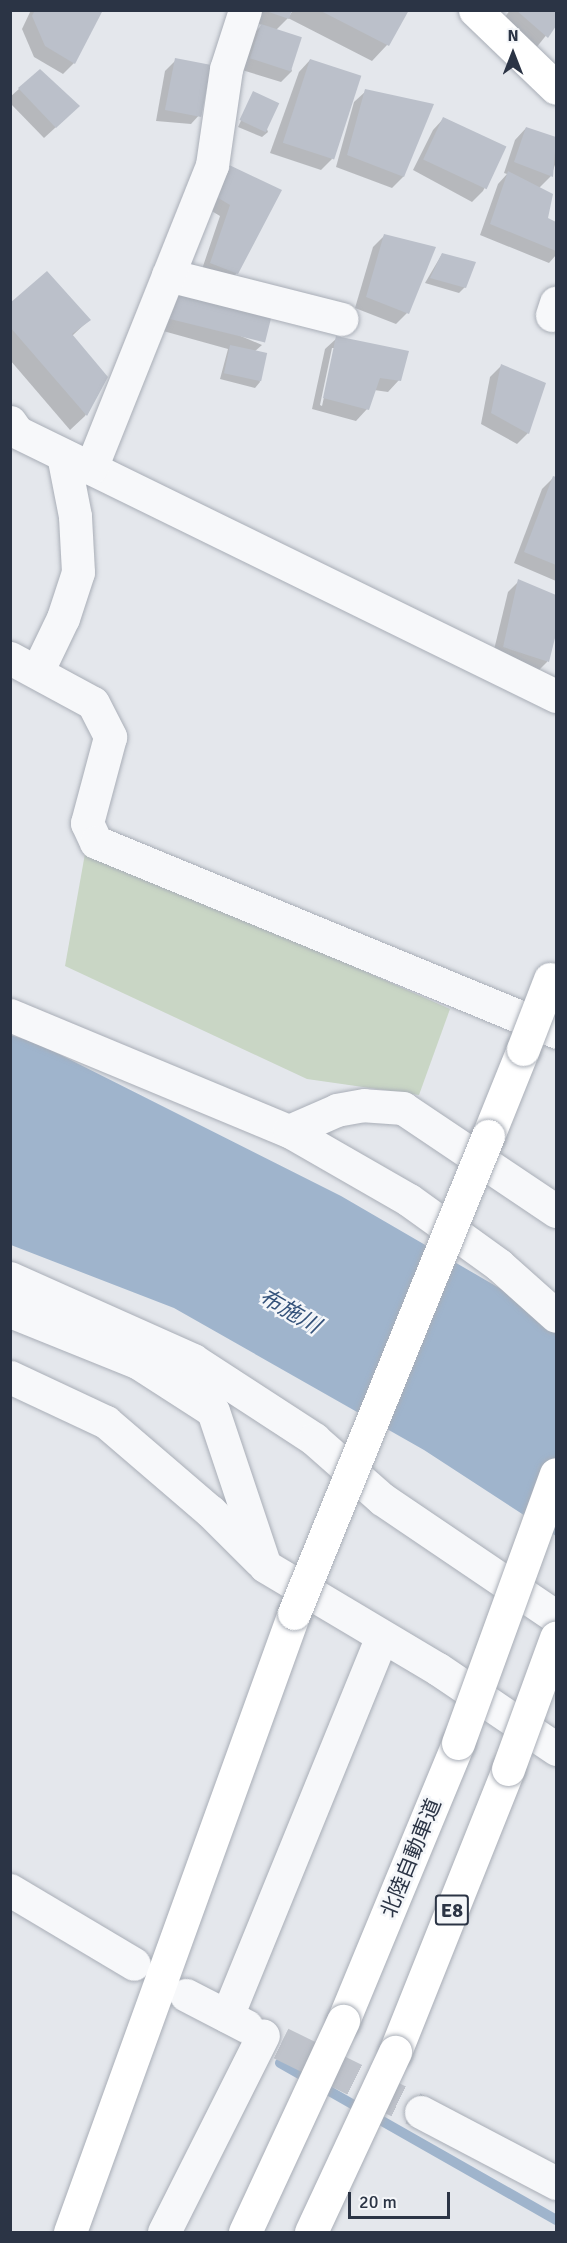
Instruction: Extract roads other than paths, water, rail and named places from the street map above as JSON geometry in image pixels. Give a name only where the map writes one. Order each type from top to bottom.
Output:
[{"type":"main road","points":[[475,10],[556,88]]},
{"type":"main road","points":[[70,2232],[294,1613],[553,970]]},
{"type":"main road","name":"北陸自動車道","points":[[245,2232],[343,2021],[458,1743],[556,1474]]},
{"type":"main road","name":"E8","points":[[311,2232],[395,2052],[508,1769],[556,1638]]},
{"type":"street","points":[[245,10],[226,69],[212,165],[168,275],[77,462],[75,516],[78,572],[63,618],[24,665],[93,703],[110,737],[87,823],[96,842],[556,1032]]},
{"type":"street","points":[[168,275],[342,319]]},
{"type":"street","points":[[10,422],[17,432],[556,696]]},
{"type":"street","points":[[10,1015],[289,1131],[408,1200],[498,1265],[556,1316]]},
{"type":"street","points":[[289,1131],[355,1106],[403,1108],[556,1211]]},
{"type":"street","points":[[10,1278],[193,1360],[314,1439],[382,1499],[556,1617]]},
{"type":"street","points":[[10,1311],[137,1362],[213,1411],[265,1566]]},
{"type":"street","points":[[10,1377],[106,1422],[210,1511],[265,1566],[381,1638],[438,1669],[556,1749]]},
{"type":"street","points":[[227,2016],[381,1638]]},
{"type":"street","points":[[10,1890],[134,1964]]},
{"type":"street","points":[[164,2232],[272,2039],[186,1995]]},
{"type":"street","points":[[421,2112],[556,2183]]},
{"type":"water","name":"布施川","points":[[10,1035],[37,1043],[341,1196],[556,1321],[556,1536],[424,1450],[174,1308],[11,1245]]},
{"type":"waterway","points":[[280,2063],[556,2220]]},
{"type":"tunnel","points":[[281,2043],[421,2112]]}]
